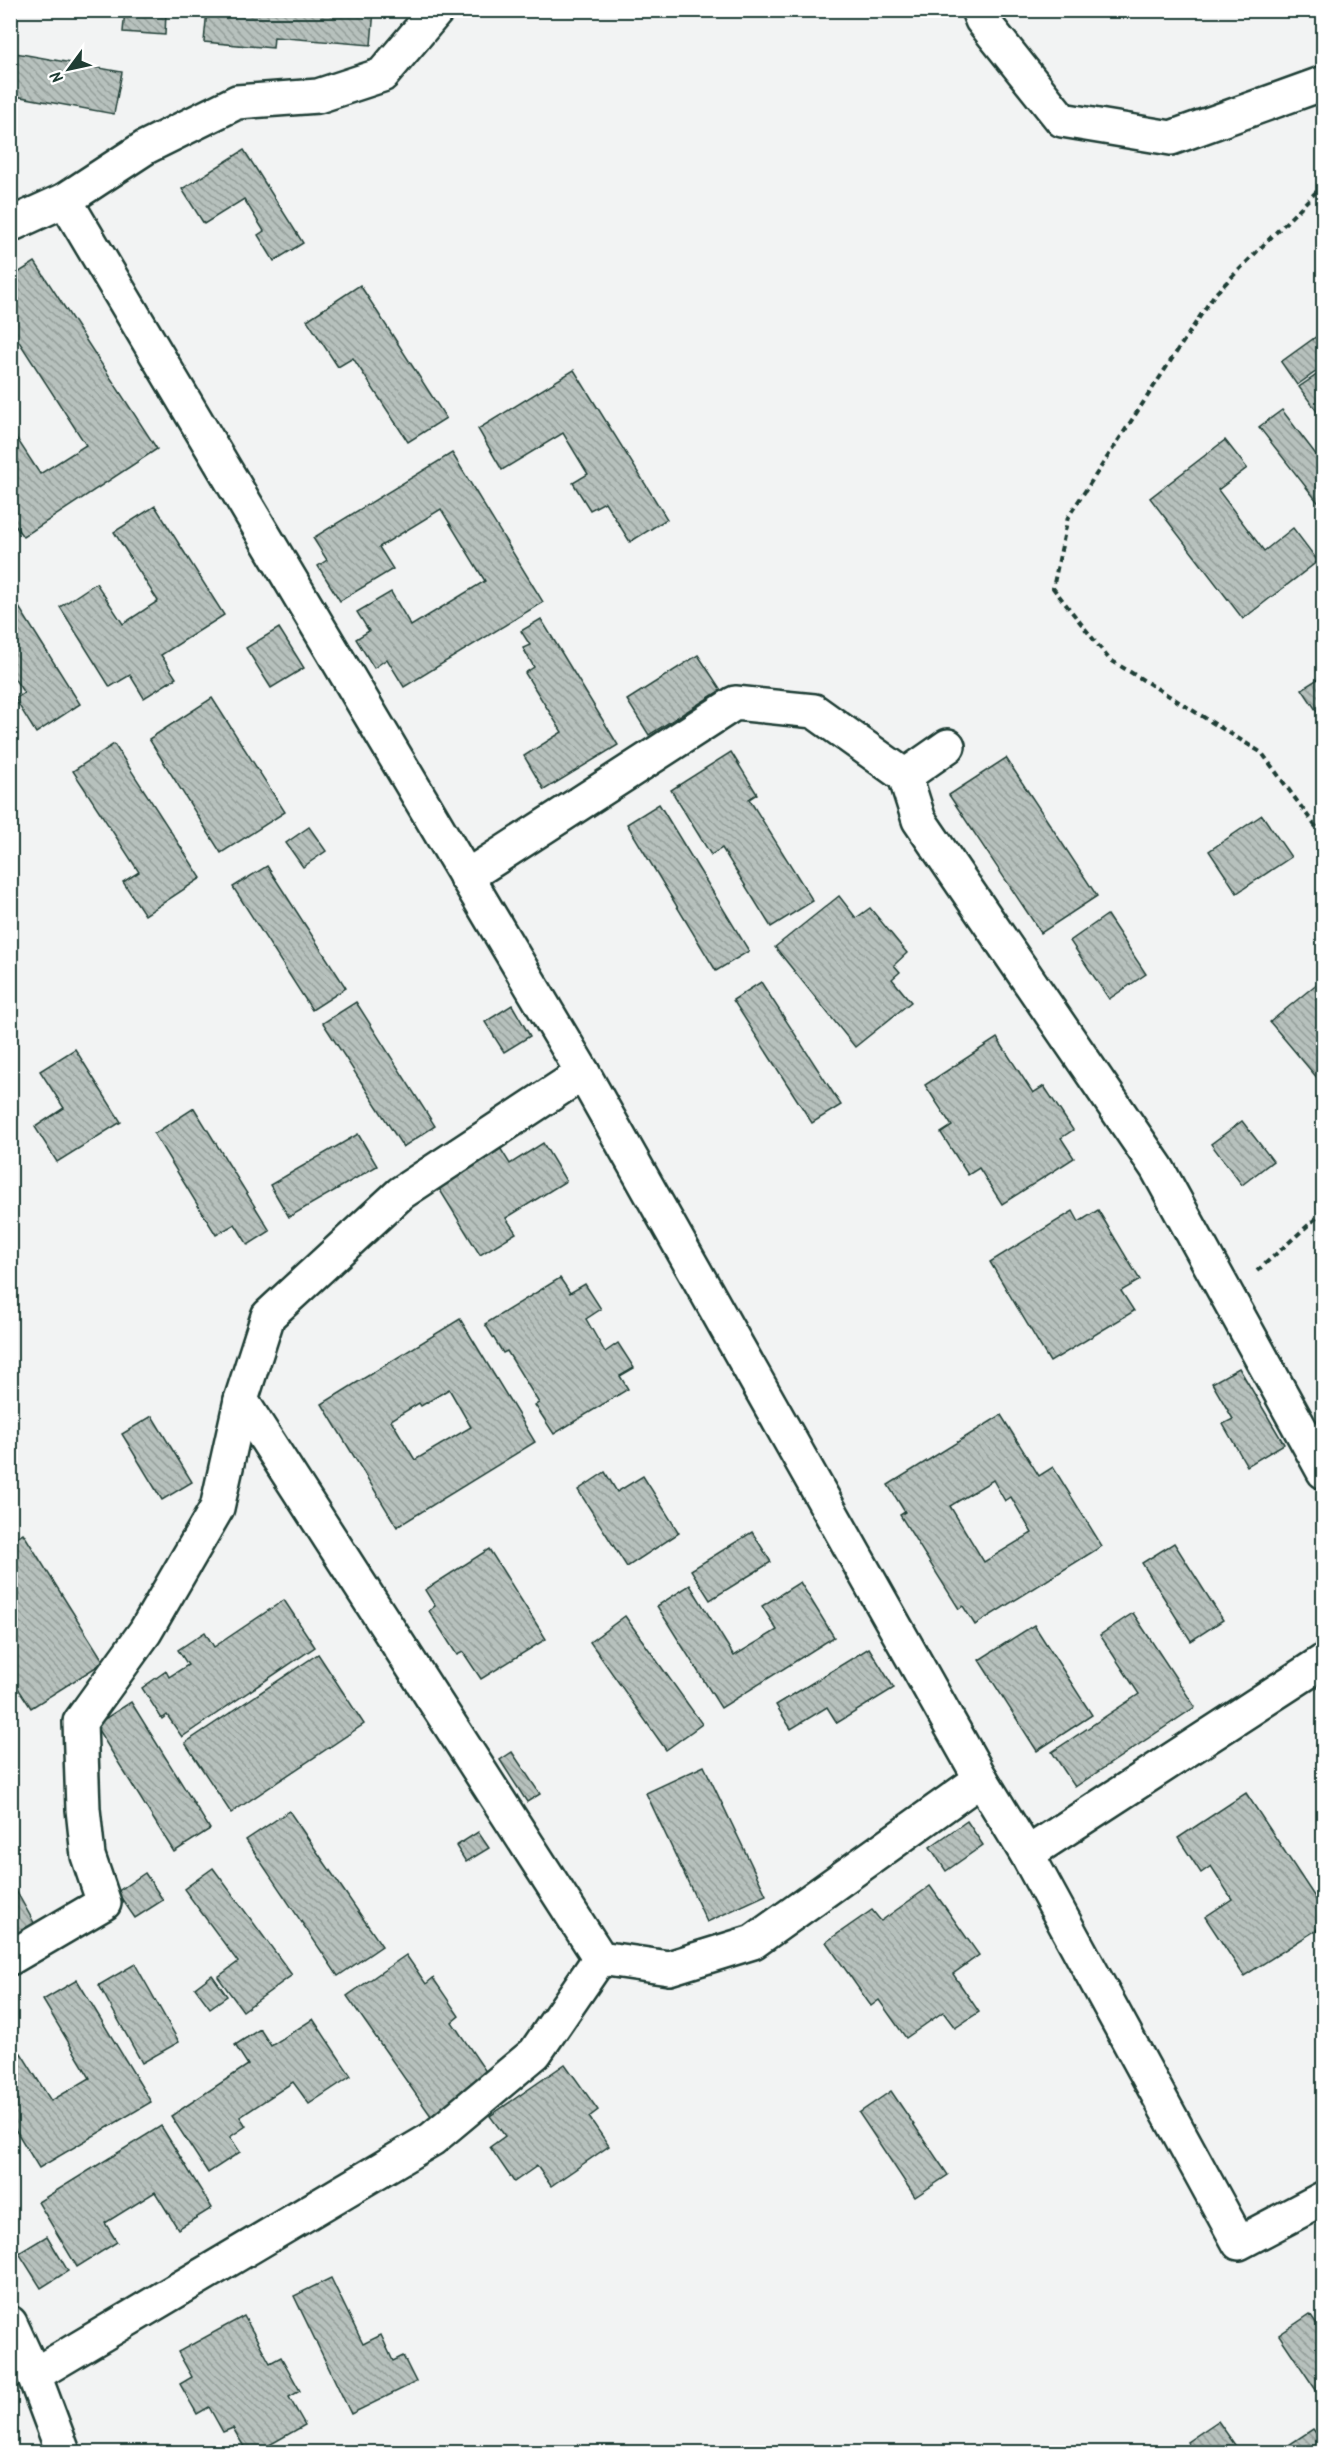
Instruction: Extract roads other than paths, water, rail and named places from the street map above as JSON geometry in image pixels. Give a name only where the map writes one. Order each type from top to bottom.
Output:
[{"type":"street","points":[[10,225],[65,200],[146,147],[237,102],[318,96],[382,75],[436,10]]},
{"type":"street","points":[[978,10],[982,20],[1062,120],[1171,138],[1323,83]]},
{"type":"street","points":[[65,200],[583,1073],[981,1779],[1027,1854],[1239,2243],[1323,2198]]},
{"type":"street","points":[[466,877],[735,703],[814,711],[904,776],[919,820],[1157,1168],[1323,1472]]},
{"type":"street","points":[[904,776],[948,746]]},
{"type":"street","points":[[10,1958],[104,1904],[88,1856],[83,1809],[80,1722],[145,1632],[217,1508],[241,1400],[268,1316],[401,1193],[583,1073]]},
{"type":"street","points":[[241,1400],[600,1958],[669,1968],[753,1942],[981,1779]]},
{"type":"street","points":[[1027,1854],[1323,1660]]},
{"type":"street","points":[[34,2375],[432,2139],[535,2053],[600,1958]]},
{"type":"street","points":[[10,2323],[34,2375],[63,2452]]}]
